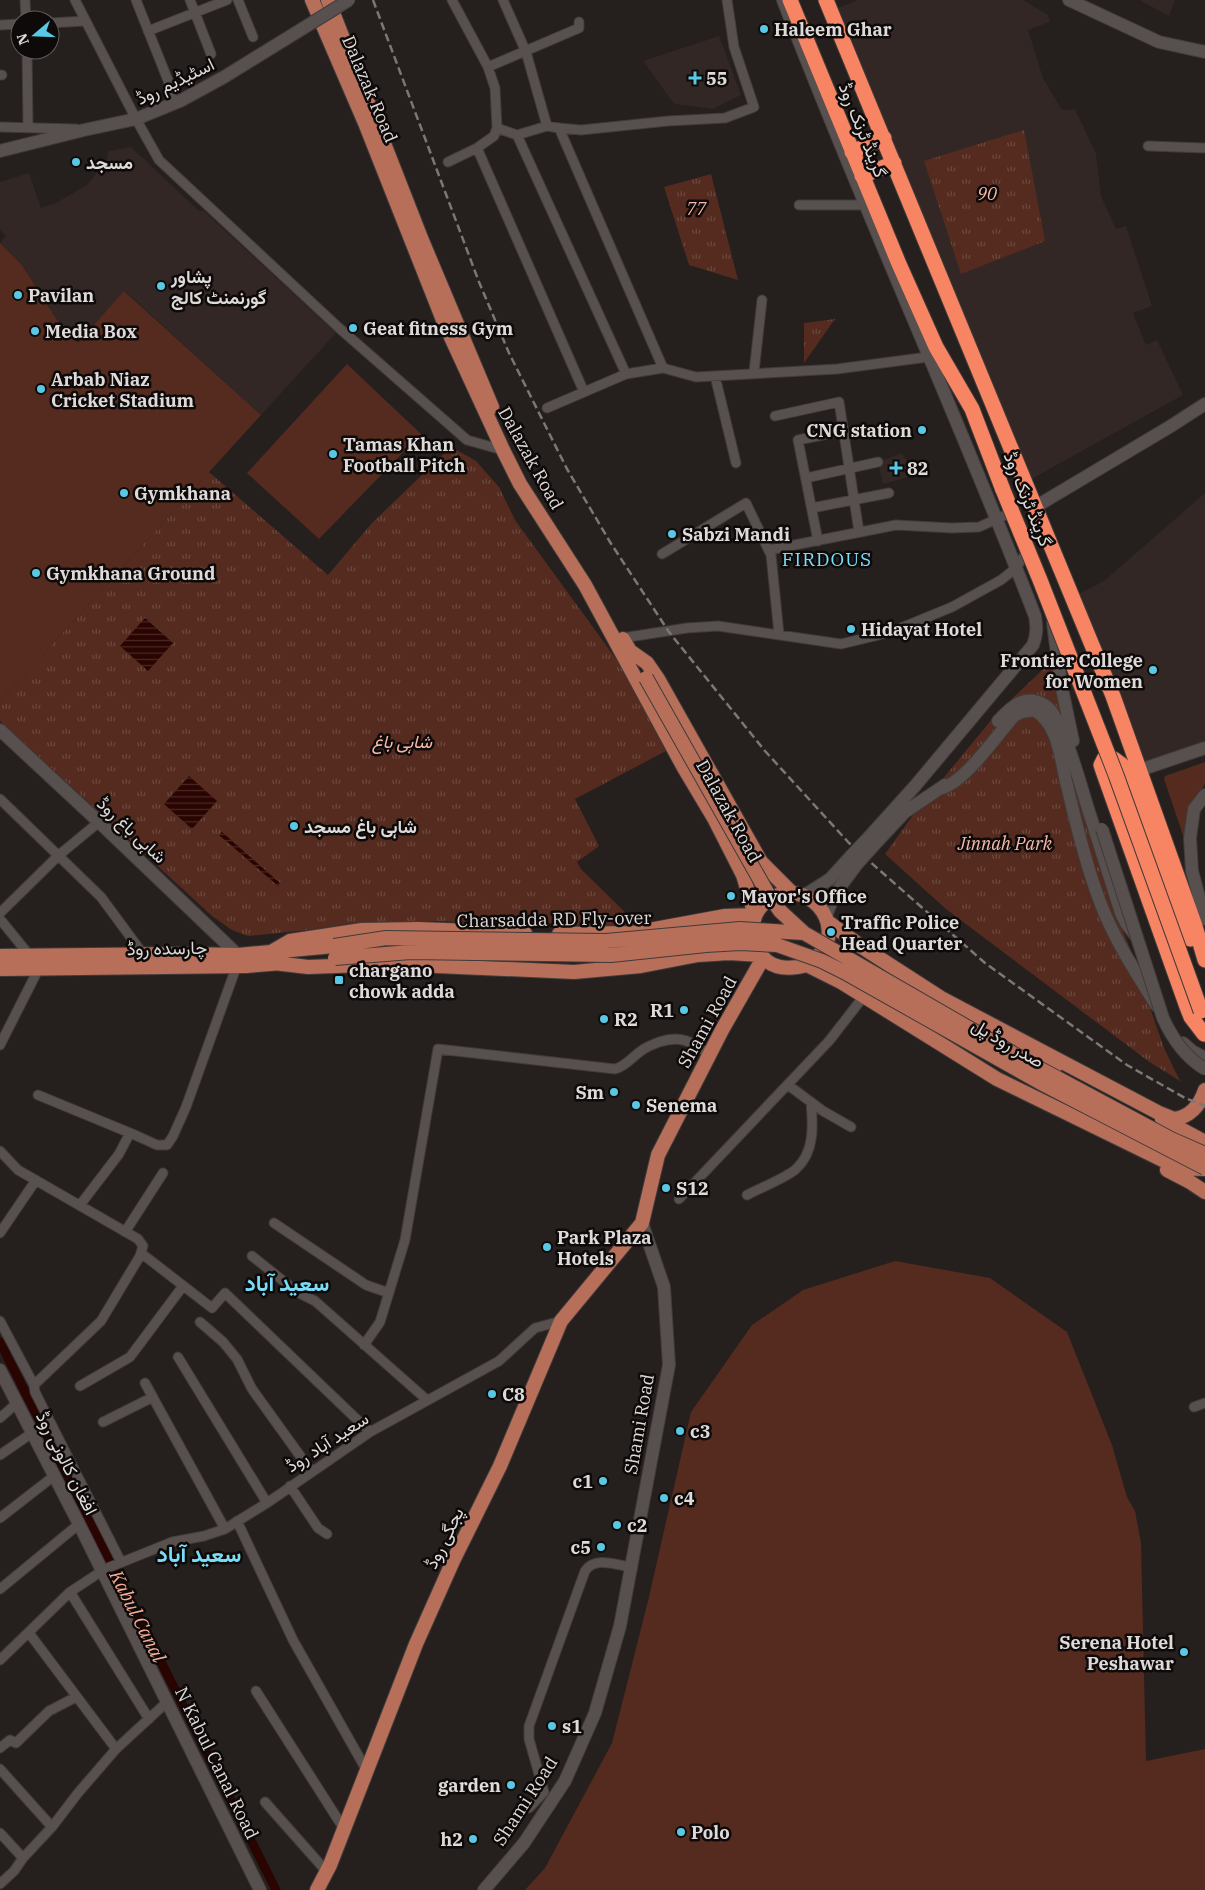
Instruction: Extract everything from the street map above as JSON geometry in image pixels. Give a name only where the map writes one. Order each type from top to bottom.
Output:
[{"type":"highway","name":"گرینڈ ٹرنک روڈ","points":[[790,0],[862,176],[936,347],[972,410],[1116,775],[1204,1027]]},
{"type":"highway","name":"گرینڈ ٹرنک روڈ","points":[[826,0],[881,139],[1113,696],[1195,926],[1205,960]]},
{"type":"highway","points":[[852,152],[881,139]]},
{"type":"highway","points":[[862,176],[892,164]]},
{"type":"highway","points":[[1204,1027],[1191,1017],[1187,1007],[1103,771],[1101,765],[1104,759],[1114,759],[1122,765],[1187,935],[1205,960]]},
{"type":"main road","name":"Dalazak Road","points":[[312,0],[365,123],[443,320],[507,451],[630,651],[646,663],[658,679],[762,862],[798,894]]},
{"type":"main road","name":"Dalazak Road","points":[[328,0],[520,484],[585,585],[684,768],[715,820],[743,875],[755,915]]},
{"type":"main road","points":[[630,651],[768,894],[780,911],[804,933]]},
{"type":"main road","points":[[762,957],[754,943],[752,929],[755,915],[764,902],[776,895],[798,894],[817,904],[827,919],[862,947],[941,998],[976,1025],[1012,1046],[1205,1142]]},
{"type":"main road","points":[[272,958],[290,941],[362,930],[418,929],[614,934],[647,931],[726,916],[755,915]]},
{"type":"main road","points":[[272,958],[308,967],[391,964],[574,972],[641,966],[698,955],[729,953],[762,957],[776,966],[792,969],[807,965],[820,955],[828,939],[827,919]]},
{"type":"main road","name":"Charsadda RD Fly-over","points":[[334,952],[386,938],[606,941],[740,929],[783,930],[804,933]]},
{"type":"main road","name":"صدر روڈ پل","points":[[804,933],[1033,1065],[1171,1139],[1205,1154]]},
{"type":"main road","name":"Charsadda RD Fly-over","points":[[334,952],[611,955],[706,944],[740,943],[777,945],[793,950]]},
{"type":"main road","name":"صدر روڈ پل","points":[[793,950],[844,972],[1041,1083],[1205,1168]]},
{"type":"main road","name":"چارسدہ روڈ","points":[[0,969],[38,970],[240,962],[334,952]]},
{"type":"main road","name":"چارسدہ روڈ","points":[[0,956],[143,954],[240,962]]},
{"type":"main road","name":"Shami Road","points":[[642,1223],[658,1154],[762,957]]},
{"type":"main road","points":[[807,965],[841,982],[997,1079],[1179,1168],[1205,1168]]},
{"type":"main road","points":[[880,1006],[881,995],[886,985],[895,978],[906,975]]},
{"type":"main road","points":[[941,998],[1159,1113],[1174,1119],[1196,1108],[1205,1090]]},
{"type":"main road","points":[[913,1028],[947,1058],[1190,1182],[1205,1192]]},
{"type":"main road","name":"پجگی روڈ","points":[[317,1890],[327,1872],[431,1611],[453,1561],[500,1466],[561,1322],[642,1223]]},
{"type":"street","points":[[76,0],[85,21],[159,160],[338,327],[467,440],[507,451]]},
{"type":"street","points":[[136,0],[178,102]]},
{"type":"street","points":[[190,0],[211,54]]},
{"type":"street","points":[[148,30],[227,0]]},
{"type":"street","points":[[238,0],[253,37]]},
{"type":"street","name":"اسٹیڈیم روڈ","points":[[0,151],[136,119],[178,102],[224,77],[349,0]]},
{"type":"street","points":[[448,162],[477,148],[494,136],[497,128],[495,88],[488,67],[452,0]]},
{"type":"street","points":[[503,0],[526,52],[547,126]]},
{"type":"street","points":[[497,128],[517,135],[547,126],[581,130],[668,121],[725,118],[754,107],[734,47],[727,0]]},
{"type":"street","points":[[782,0],[811,75],[997,519],[1035,616],[1037,633],[1033,645],[1004,681],[854,860],[830,879],[798,894]]},
{"type":"street","points":[[1069,0],[1159,42],[1205,52]]},
{"type":"street","points":[[60,22],[85,21]]},
{"type":"street","points":[[488,67],[579,28],[579,22]]},
{"type":"street","points":[[26,60],[28,126]]},
{"type":"street","points":[[0,126],[84,130]]},
{"type":"street","points":[[559,128],[663,368]]},
{"type":"street","points":[[517,135],[626,374]]},
{"type":"street","points":[[1148,146],[1205,148]]},
{"type":"street","points":[[477,148],[584,392]]},
{"type":"street","points":[[799,205],[866,205]]},
{"type":"street","points":[[754,372],[762,300]]},
{"type":"street","points":[[547,408],[626,374],[663,368],[696,377],[754,372],[837,369],[928,357]]},
{"type":"street","points":[[715,376],[736,463]]},
{"type":"street","points":[[775,416],[839,402],[842,431],[860,532]]},
{"type":"street","points":[[1035,506],[1148,440],[1205,404]]},
{"type":"street","points":[[818,540],[798,440],[842,431]]},
{"type":"street","points":[[806,478],[878,462]]},
{"type":"street","points":[[812,508],[889,493]]},
{"type":"street","points":[[662,554],[746,503],[771,555],[779,634]]},
{"type":"street","points":[[769,550],[896,525],[952,528],[979,527],[1010,512]]},
{"type":"street","points":[[622,638],[688,628],[718,626],[841,644],[872,637],[952,607],[1001,580],[1016,568],[1026,553]]},
{"type":"street","points":[[1052,609],[1067,718],[1076,753],[1136,935],[1169,1031],[1187,1055],[1205,1069]]},
{"type":"street","points":[[872,840],[905,812],[939,789],[959,770],[1010,708],[1018,703],[1031,700],[1046,706],[1056,717],[1067,743],[1121,913],[1126,923],[1136,935]]},
{"type":"street","points":[[939,789],[951,786],[970,768],[1014,716],[1022,712],[1034,710],[1045,718],[1058,747],[1094,883],[1106,917],[1171,1028],[1183,1044],[1205,1058]]},
{"type":"street","name":"شاہی باغ روڈ","points":[[0,730],[99,822],[240,962]]},
{"type":"street","points":[[1140,770],[1205,748]]},
{"type":"street","points":[[1205,795],[1194,809],[1190,838],[1192,871],[1205,919]]},
{"type":"street","points":[[0,800],[102,897],[143,954]]},
{"type":"street","points":[[0,913],[59,855],[99,822]]},
{"type":"street","points":[[827,919],[834,895],[854,860]]},
{"type":"street","points":[[0,919],[30,956]]},
{"type":"street","points":[[38,1095],[157,1145],[166,1145],[173,1136],[186,1107],[240,962]]},
{"type":"street","points":[[0,1044],[38,970]]},
{"type":"street","points":[[679,1199],[829,1041],[864,996]]},
{"type":"street","points":[[364,1345],[380,1322],[405,1240],[438,1049],[615,1069],[622,1067],[642,1049],[671,1038],[696,1044],[709,1055]]},
{"type":"street","points":[[788,1085],[851,1127]]},
{"type":"street","points":[[747,1195],[796,1169],[804,1158],[812,1138],[811,1102]]},
{"type":"street","points":[[80,1205],[118,1154],[130,1133]]},
{"type":"street","points":[[0,1151],[18,1170],[125,1232],[141,1242],[143,1246],[141,1253],[101,1322],[34,1384]]},
{"type":"street","points":[[125,1232],[163,1173]]},
{"type":"street","points":[[0,1233],[36,1180]]},
{"type":"street","points":[[274,1223],[366,1285],[388,1293]]},
{"type":"street","name":"Shami Road","points":[[484,1890],[524,1843],[565,1781],[595,1713],[620,1626],[669,1365],[664,1287],[642,1223]]},
{"type":"street","points":[[141,1253],[212,1308],[224,1293],[370,1432]]},
{"type":"street","points":[[252,1256],[297,1292],[315,1301],[427,1400]]},
{"type":"street","points":[[80,1386],[130,1357],[183,1286]]},
{"type":"street","points":[[0,1321],[34,1384],[36,1392],[89,1502],[121,1562]]},
{"type":"street","points":[[200,1322],[223,1342],[237,1359],[252,1389],[311,1471]]},
{"type":"street","name":"سعید آباد روڈ","points":[[0,1660],[70,1592],[104,1570],[172,1542],[204,1536],[225,1529],[267,1503],[370,1432],[499,1361],[535,1328],[561,1322]]},
{"type":"street","points":[[178,1357],[267,1503]]},
{"type":"street","name":"افغان کالونی روڈ","points":[[0,1370],[104,1570]]},
{"type":"street","points":[[145,1383],[225,1529]]},
{"type":"street","points":[[102,1422],[153,1397]]},
{"type":"street","points":[[0,1418],[17,1403]]},
{"type":"street","points":[[1194,1407],[1205,1403]]},
{"type":"street","points":[[0,1455],[32,1433]]},
{"type":"street","points":[[0,1518],[54,1476]]},
{"type":"street","points":[[290,1486],[318,1528],[327,1534]]},
{"type":"street","points":[[237,1521],[293,1640],[367,1771]]},
{"type":"street","points":[[0,1589],[79,1524]]},
{"type":"street","points":[[529,1808],[544,1792],[529,1739],[529,1726],[585,1570],[588,1566],[597,1562],[631,1567]]},
{"type":"street","name":"N Kabul Canal Road","points":[[104,1570],[260,1890]]},
{"type":"street","points":[[70,1592],[149,1719]]},
{"type":"street","points":[[28,1633],[116,1749]]},
{"type":"street","points":[[256,1691],[344,1829]]},
{"type":"street","points":[[0,1748],[10,1740],[16,1744],[49,1711],[76,1697]]},
{"type":"street","points":[[0,1884],[14,1871],[23,1858],[52,1827],[116,1749],[167,1702]]},
{"type":"street","points":[[0,1769],[52,1827]]},
{"type":"street","points":[[265,1802],[327,1872]]},
{"type":"street","points":[[0,1833],[23,1858]]},
{"type":"shaded area","points":[[858,0],[1023,0],[1048,15],[1050,22],[1028,30],[1043,78],[1062,110],[1075,109],[1096,154],[1101,196],[1116,229],[1126,226],[1152,306],[1133,313],[1146,345],[1157,340],[1183,395],[1026,482],[831,11]]},
{"type":"shaded area","points":[[1139,0],[1175,0],[1169,16]]},
{"type":"shaded area","name":"55","points":[[719,36],[741,95],[713,109],[674,104],[643,61]]},
{"type":"shaded area","name":"پشاور گورنمنٹ کالج","points":[[131,147],[198,210],[204,211],[336,333],[261,415],[125,291],[78,344],[61,326],[22,265],[0,243],[6,236],[0,230],[0,182],[29,173],[41,208],[56,203],[87,185],[107,160],[108,151]]},
{"type":"shaded area","name":"82","points":[[902,453],[916,475],[883,484],[878,462]]},
{"type":"shaded area","name":"Frontier College for Women","points":[[1205,493],[1205,744],[1136,766],[1073,597],[1104,581]]},
{"type":"shaded area","points":[[145,618],[173,643],[148,671],[120,646]]},
{"type":"shaded area","points":[[189,776],[217,801],[192,829],[164,804]]},
{"type":"shaded area","points":[[222,832],[280,883],[278,886],[219,835]]},
{"type":"green space","name":"90","points":[[1024,130],[1045,241],[961,274],[924,161]]},
{"type":"green space","name":"77","points":[[711,174],[738,280],[689,265],[664,187]]},
{"type":"green space","name":"Gymkhana","points":[[0,243],[22,265],[61,326],[78,343],[124,291],[261,415],[0,702]]},
{"type":"green space","points":[[835,319],[804,363],[804,323]]},
{"type":"green space","name":"Tamas Khan Football Pitch","points":[[347,364],[421,434],[319,539],[247,473]]},
{"type":"green space","name":"شاہی باغ","points":[[451,447],[476,461],[499,487],[515,520],[619,663],[666,751],[575,799],[599,846],[577,862],[581,869],[640,927],[433,921],[354,923],[248,936],[232,930],[212,916],[0,721],[0,702],[209,472],[328,575],[372,523]]},
{"type":"green space","name":"Jinnah Park","points":[[1054,659],[1108,887],[1164,1048],[1180,1081],[1148,1061],[946,909],[885,854],[913,815],[997,713]]},
{"type":"green space","points":[[1205,762],[1205,784],[1198,795],[1186,838],[1184,838],[1164,779],[1165,776]]},
{"type":"green space","points":[[895,1261],[990,1278],[1067,1332],[1112,1445],[1127,1497],[1135,1511],[1141,1543],[1146,1761],[1205,1749],[1205,1890],[525,1890],[545,1868],[612,1743],[648,1601],[691,1412],[752,1325],[803,1290]]},
{"type":"waterway","name":"Kabul Canal","points":[[0,1342],[276,1890]]},
{"type":"railway","points":[[373,0],[479,282],[509,353],[567,469],[610,542],[669,632],[765,751],[849,843],[868,860],[985,963],[1127,1065],[1185,1098],[1205,1106]]},
{"type":"place","name":"Haleem Ghar","points":[[764,29]]},
{"type":"place","name":"55","points":[[695,78]]},
{"type":"place","name":"مسجد","points":[[76,162]]},
{"type":"place","name":"پشاور گورنمنٹ کالج","points":[[161,286]]},
{"type":"place","name":"Pavilan","points":[[18,295]]},
{"type":"place","name":"Geat fitness Gym","points":[[353,328]]},
{"type":"place","name":"Media Box","points":[[35,331]]},
{"type":"place","name":"Arbab Niaz Cricket Stadium","points":[[41,389]]},
{"type":"place","name":"CNG station","points":[[922,430]]},
{"type":"place","name":"Tamas Khan Football Pitch","points":[[333,454]]},
{"type":"place","name":"82","points":[[896,468]]},
{"type":"place","name":"Gymkhana","points":[[124,493]]},
{"type":"place","name":"Sabzi Mandi","points":[[672,534]]},
{"type":"place","name":"Gymkhana Ground","points":[[36,573]]},
{"type":"place","name":"Hidayat Hotel","points":[[851,629]]},
{"type":"place","name":"Frontier College for Women","points":[[1153,670]]},
{"type":"place","name":"شاہی باغ مسجد","points":[[294,826]]},
{"type":"place","name":"Mayor's Office","points":[[731,896]]},
{"type":"place","name":"Traffic Police Head Quarter","points":[[831,932]]},
{"type":"place","name":"chargano chowk adda","points":[[339,980]]},
{"type":"place","name":"R1","points":[[684,1010]]},
{"type":"place","name":"R2","points":[[604,1019]]},
{"type":"place","name":"Sm","points":[[614,1092]]},
{"type":"place","name":"Senema","points":[[636,1105]]},
{"type":"place","name":"S12","points":[[666,1188]]},
{"type":"place","name":"Park Plaza Hotels","points":[[547,1247]]},
{"type":"place","name":"C8","points":[[492,1394]]},
{"type":"place","name":"c3","points":[[680,1431]]},
{"type":"place","name":"c1","points":[[603,1481]]},
{"type":"place","name":"c4","points":[[664,1498]]},
{"type":"place","name":"c2","points":[[617,1525]]},
{"type":"place","name":"c5","points":[[601,1547]]},
{"type":"place","name":"Serena Hotel Peshawar","points":[[1184,1652]]},
{"type":"place","name":"s1","points":[[552,1726]]},
{"type":"place","name":"garden","points":[[511,1785]]},
{"type":"place","name":"Polo","points":[[681,1832]]},
{"type":"place","name":"h2","points":[[473,1839]]},
{"type":"district","name":"FIRDOUS","points":[[827,559]]},
{"type":"district","name":"سعید آباد","points":[[287,1282]]},
{"type":"district","name":"سعید آباد","points":[[199,1553]]}]
